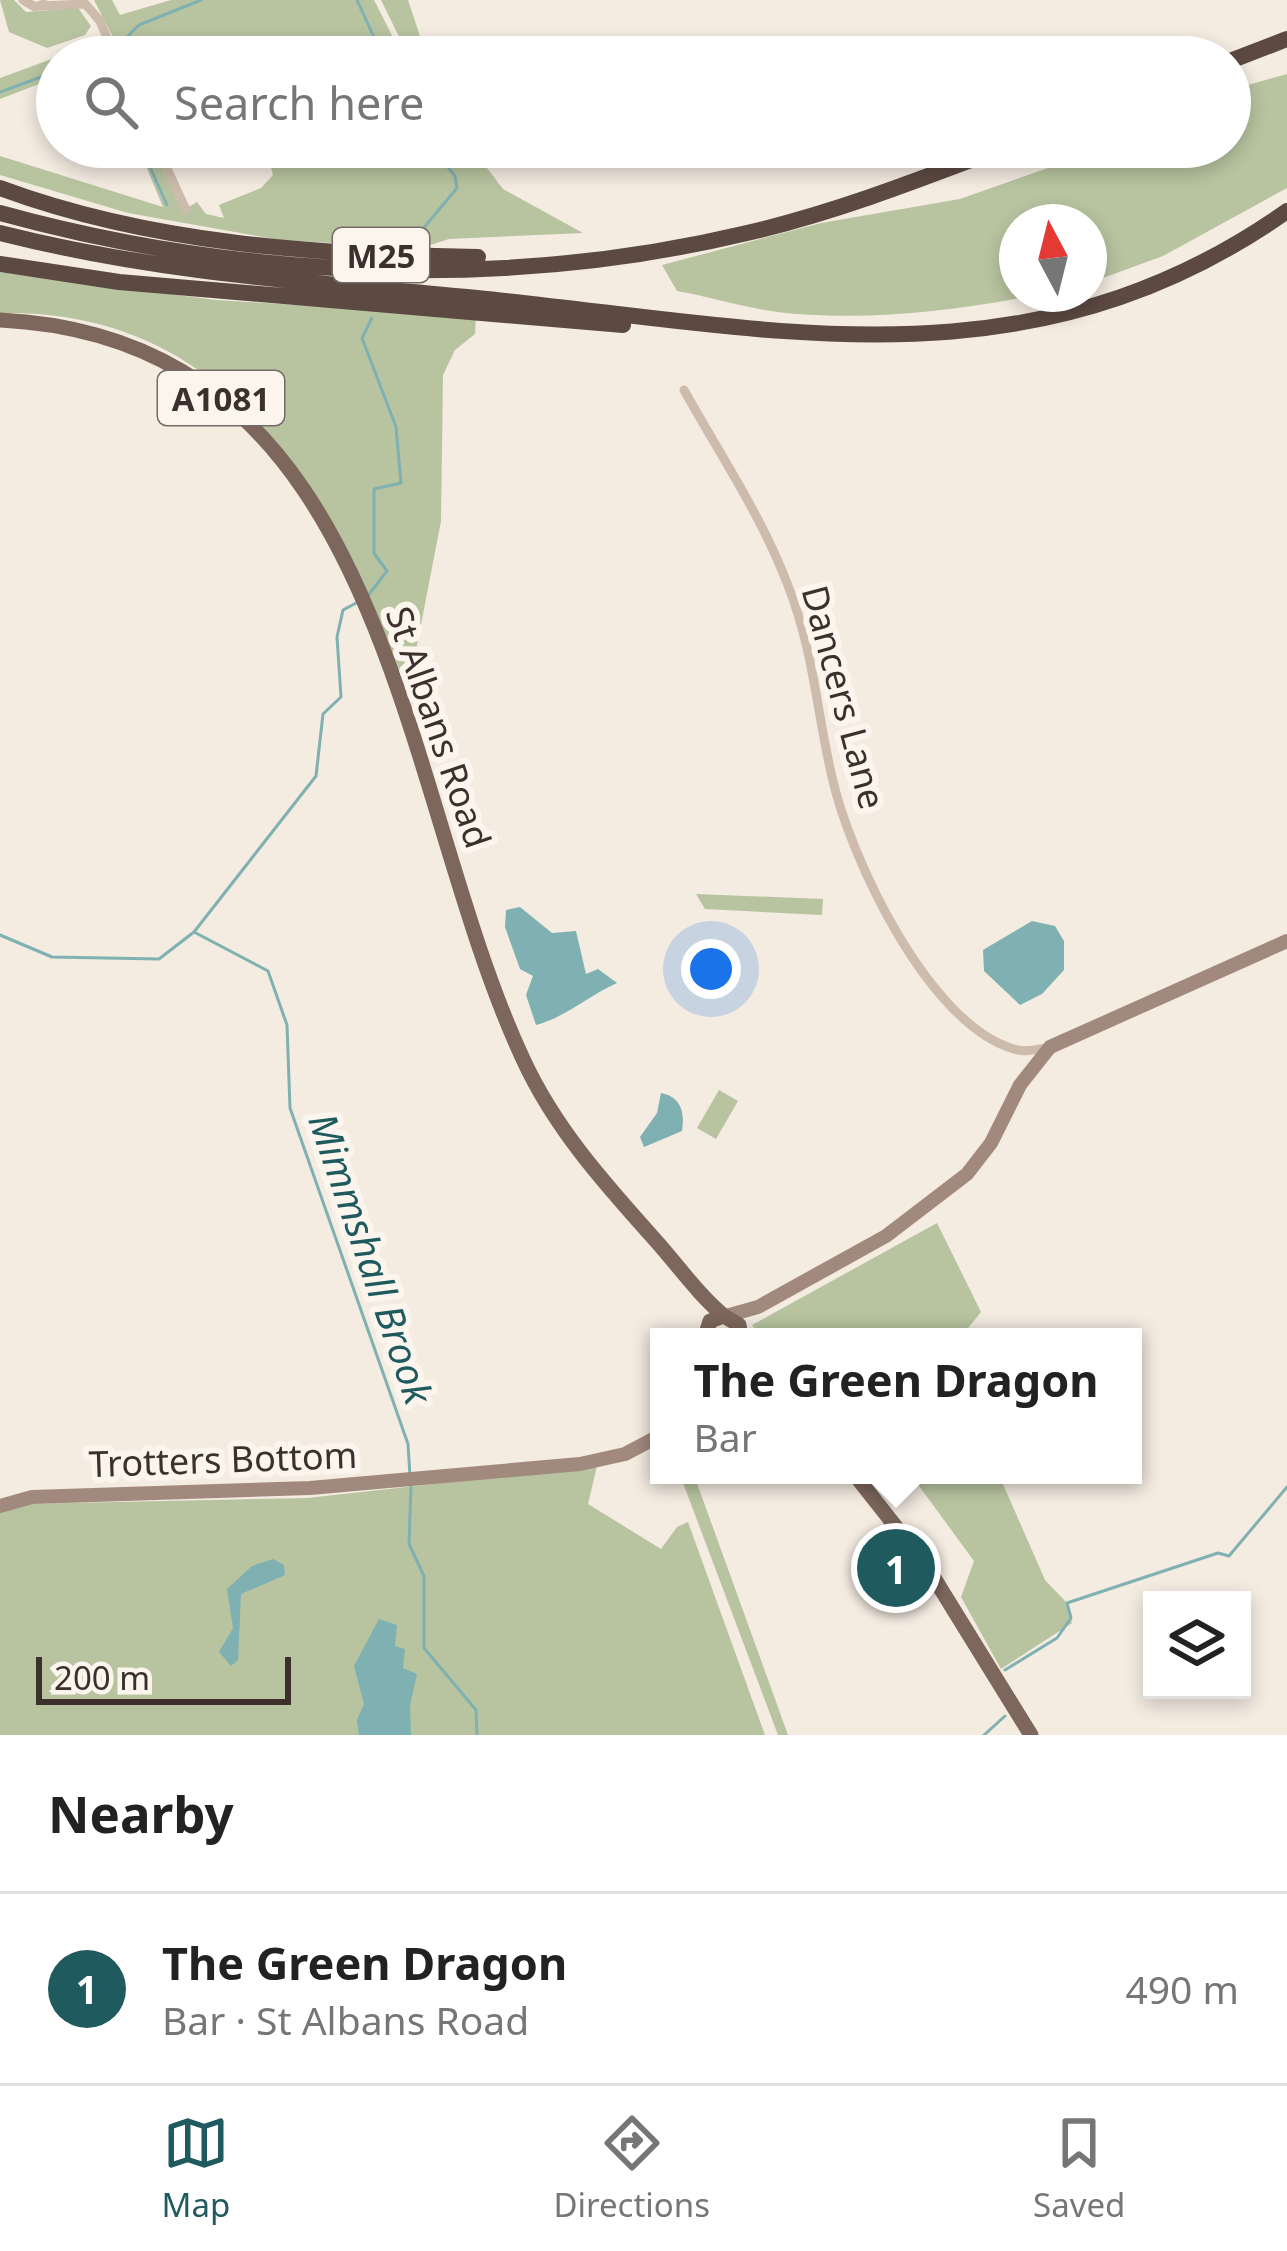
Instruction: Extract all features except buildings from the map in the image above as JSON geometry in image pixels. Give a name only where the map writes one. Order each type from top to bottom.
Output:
[{"type":"highway","points":[[1251,53],[1287,39]]},
{"type":"highway","name":"M25","points":[[0,213],[178,252],[398,269],[632,255],[767,226],[942,168]]},
{"type":"highway","name":"M25","points":[[0,188],[76,214],[157,230],[394,256],[573,250],[767,226]]},
{"type":"highway","name":"M25","points":[[0,233],[176,271],[743,329],[928,336],[1057,318],[1156,284],[1216,256],[1287,211]]},
{"type":"highway","name":"M25","points":[[0,264],[189,288],[694,331],[743,329]]},
{"type":"main road","name":"St Albans Road","points":[[0,320],[45,322],[152,355],[213,392],[289,465],[321,513],[358,589],[432,782],[481,953],[524,1062],[569,1139],[696,1293],[736,1328]]},
{"type":"main road","name":"St Albans Road","points":[[696,1293],[703,1328]]},
{"type":"main road","points":[[708,1328],[710,1321],[725,1316]]},
{"type":"main road","points":[[862,1484],[925,1564],[1030,1735]]},
{"type":"street","points":[[23,0],[86,2],[105,36]]},
{"type":"street","points":[[167,168],[186,210]]},
{"type":"street","name":"Dancers Lane","points":[[684,390],[752,509],[788,585],[822,701],[832,780],[878,897],[960,1017],[1017,1051],[1031,1069]]},
{"type":"street","points":[[1017,1051],[1050,1047],[1287,941]]},
{"type":"street","points":[[725,1316],[758,1307],[886,1236],[967,1174],[992,1143],[1031,1069],[1050,1047]]},
{"type":"street","points":[[746,1328],[758,1307]]},
{"type":"street","name":"Trotters Bottom","points":[[0,1505],[32,1498],[410,1479],[599,1461],[650,1441]]},
{"type":"green space","points":[[0,0],[14,0],[26,12],[78,8],[91,26],[82,36],[36,36],[36,43],[9,32]]},
{"type":"green space","points":[[94,0],[112,0],[120,15],[171,0],[374,0],[392,36],[112,36]]},
{"type":"green space","points":[[381,0],[408,0],[420,36],[399,36]]},
{"type":"green space","points":[[36,65],[36,85],[0,99],[0,78]]},
{"type":"green space","points":[[1287,74],[1287,188],[1163,256],[1107,276],[1107,204],[999,204],[999,302],[981,305],[859,316],[767,311],[677,291],[662,265],[821,223],[960,199],[1048,168],[1251,168],[1251,84]]},
{"type":"green space","points":[[0,156],[163,207],[147,168],[162,168],[182,211],[197,202],[206,214],[224,218],[219,205],[261,188],[273,175],[271,168],[487,168],[503,189],[583,233],[449,239],[421,248],[280,240],[128,213],[0,175]]},
{"type":"green space","points":[[0,272],[216,300],[476,316],[475,334],[455,350],[443,375],[441,521],[413,666],[434,727],[423,731],[361,581],[323,510],[278,445],[225,391],[162,348],[88,321],[0,313]]},
{"type":"green space","points":[[696,894],[823,899],[822,915],[705,909]]},
{"type":"green space","points":[[719,1090],[738,1101],[716,1139],[697,1128]]},
{"type":"green space","points":[[937,1223],[981,1312],[968,1328],[752,1325]]},
{"type":"green space","points":[[597,1466],[588,1504],[661,1549],[677,1527],[688,1522],[765,1735],[0,1735],[0,1512],[21,1504],[307,1498]]},
{"type":"green space","points":[[683,1484],[697,1484],[788,1735],[778,1735]]},
{"type":"green space","points":[[918,1484],[1003,1484],[1045,1580],[1067,1603],[1072,1623],[1001,1669],[961,1597],[974,1561]]},
{"type":"water","points":[[520,907],[552,933],[576,931],[586,974],[598,969],[617,983],[536,1025],[526,995],[533,976],[520,969],[505,927],[506,910]]},
{"type":"water","points":[[1032,921],[1055,926],[1064,941],[1064,970],[1042,994],[1020,1005],[984,971],[983,950]]},
{"type":"water","points":[[661,1093],[680,1106],[682,1131],[644,1147],[640,1137],[657,1113]]},
{"type":"water","points":[[273,1559],[284,1565],[285,1575],[241,1594],[238,1660],[231,1666],[219,1652],[233,1628],[227,1589],[252,1566]]},
{"type":"water","points":[[379,1619],[397,1625],[395,1646],[405,1649],[403,1668],[417,1674],[410,1705],[411,1735],[359,1735],[357,1720],[364,1704],[354,1666]]},
{"type":"waterway","points":[[128,36],[139,25],[201,0]]},
{"type":"waterway","name":"Mimmshall Brook","points":[[357,0],[373,36]]},
{"type":"waterway","points":[[0,92],[36,79]]},
{"type":"waterway","points":[[150,168],[167,205]]},
{"type":"waterway","name":"Mimmshall Brook","points":[[412,242],[457,188],[449,168]]},
{"type":"waterway","name":"Mimmshall Brook","points":[[367,597],[387,571],[374,553],[374,489],[401,483],[396,427],[362,338],[372,318]]},
{"type":"waterway","name":"Mimmshall Brook","points":[[358,602],[343,610],[337,637],[341,697],[323,714],[316,776],[194,932],[268,971],[287,1025],[290,1108],[408,1444],[410,1476]]},
{"type":"waterway","points":[[0,935],[52,957],[159,959],[194,932]]},
{"type":"waterway","points":[[411,1485],[409,1544],[424,1576],[424,1648],[476,1710],[477,1735]]},
{"type":"waterway","points":[[1005,1670],[1057,1638],[1071,1618],[1067,1603],[1218,1553],[1229,1556],[1287,1487]]},
{"type":"waterway","points":[[984,1735],[1005,1716]]},
{"type":"place","name":"The Green Dragon","points":[[896,1568]]}]
